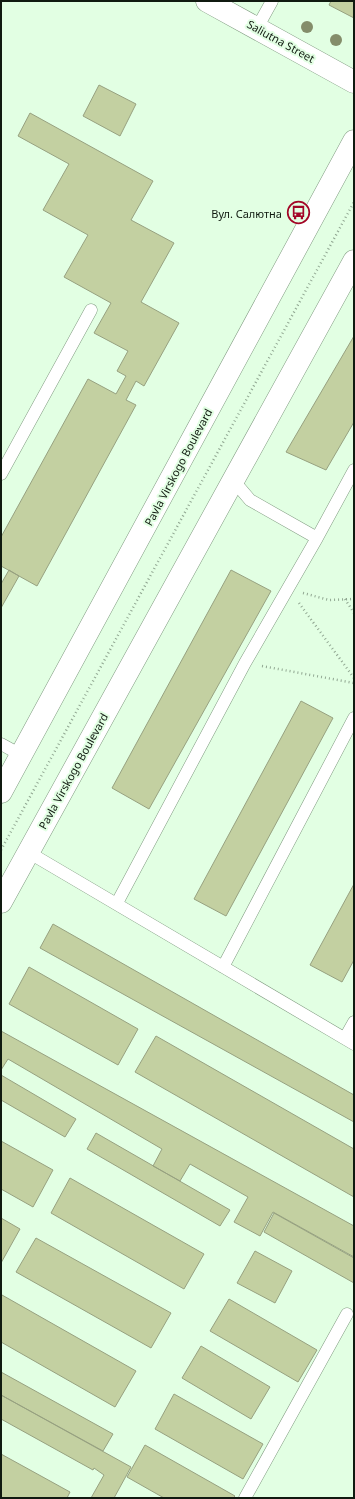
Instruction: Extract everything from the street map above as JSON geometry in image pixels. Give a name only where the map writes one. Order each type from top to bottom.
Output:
[{"type":"street","name":"Saliutna Street","points":[[207,1],[354,82]]},
{"type":"street","name":"Pavla Virskogo Boulevard","points":[[1,792],[354,141]]},
{"type":"street","name":"Pavla Virskogo Boulevard","points":[[1,902],[354,261]]},
{"type":"lane","points":[[257,28],[272,1]]},
{"type":"lane","points":[[1,474],[91,310]]},
{"type":"lane","points":[[117,903],[246,663],[354,470]]},
{"type":"lane","points":[[233,480],[250,500],[317,538]]},
{"type":"lane","points":[[223,967],[354,718]]},
{"type":"lane","points":[[1,744],[21,756]]},
{"type":"lane","points":[[28,852],[117,903],[349,1041],[354,1022]]},
{"type":"lane","points":[[245,1498],[347,1314]]},
{"type":"path","points":[[1,850],[354,202]]},
{"type":"path","points":[[288,589],[329,600],[354,599]]},
{"type":"path","points":[[288,589],[354,678]]},
{"type":"path","points":[[345,599],[354,613]]},
{"type":"path","points":[[246,663],[354,682]]},
{"type":"building","points":[[331,1],[354,1],[354,18],[329,5]]},
{"type":"building","points":[[99,85],[136,104],[120,136],[83,116]]},
{"type":"building","points":[[30,113],[153,181],[131,220],[174,243],[141,302],[179,323],[144,386],[136,381],[126,400],[136,405],[37,586],[1,566],[1,537],[88,379],[116,394],[126,376],[117,371],[128,351],[94,333],[111,303],[64,277],[88,235],[43,210],[69,164],[18,136]]},
{"type":"building","points":[[354,336],[354,422],[326,470],[286,452]]},
{"type":"building","points":[[9,570],[19,576],[1,608],[1,584]]},
{"type":"building","points":[[231,570],[271,591],[149,809],[112,788]]},
{"type":"building","points":[[301,701],[333,718],[226,916],[194,899]]},
{"type":"building","points":[[354,884],[354,960],[342,982],[310,965]]},
{"type":"building","points":[[53,924],[354,1095],[354,1122],[40,948]]},
{"type":"building","points":[[29,967],[138,1029],[118,1065],[9,1004]]},
{"type":"building","points":[[1,1031],[354,1226],[354,1257],[273,1212],[260,1236],[234,1222],[248,1197],[190,1164],[180,1181],[153,1166],[162,1149],[8,1059],[1,1070]]},
{"type":"building","points":[[156,1036],[354,1149],[354,1197],[135,1072]]},
{"type":"building","points":[[1,1075],[76,1119],[65,1137],[1,1100]]},
{"type":"building","points":[[96,1133],[230,1210],[220,1226],[87,1149]]},
{"type":"building","points":[[1,1141],[53,1170],[33,1207],[1,1189]]},
{"type":"building","points":[[70,1178],[204,1254],[184,1289],[51,1213]]},
{"type":"building","points":[[274,1213],[354,1258],[354,1283],[264,1232]]},
{"type":"building","points":[[1,1218],[20,1229],[1,1263]]},
{"type":"building","points":[[36,1238],[171,1313],[151,1348],[16,1272]]},
{"type":"building","points":[[255,1251],[292,1271],[275,1303],[237,1283]]},
{"type":"building","points":[[2,1295],[136,1371],[115,1407],[1,1342]]},
{"type":"building","points":[[229,1299],[317,1350],[298,1382],[210,1331]]},
{"type":"building","points":[[201,1346],[270,1387],[251,1419],[182,1378]]},
{"type":"building","points":[[1,1372],[113,1434],[103,1451],[1,1395]]},
{"type":"building","points":[[174,1394],[263,1444],[243,1479],[155,1429]]},
{"type":"building","points":[[1,1395],[131,1467],[114,1498],[91,1498],[104,1475],[94,1468],[93,1470],[1,1419]]},
{"type":"building","points":[[145,1445],[235,1496],[233,1498],[164,1498],[127,1477]]},
{"type":"building","points":[[1,1454],[70,1492],[67,1498],[1,1498]]},
{"type":"place","name":"Вул. Салютна","points":[[298,213]]}]
